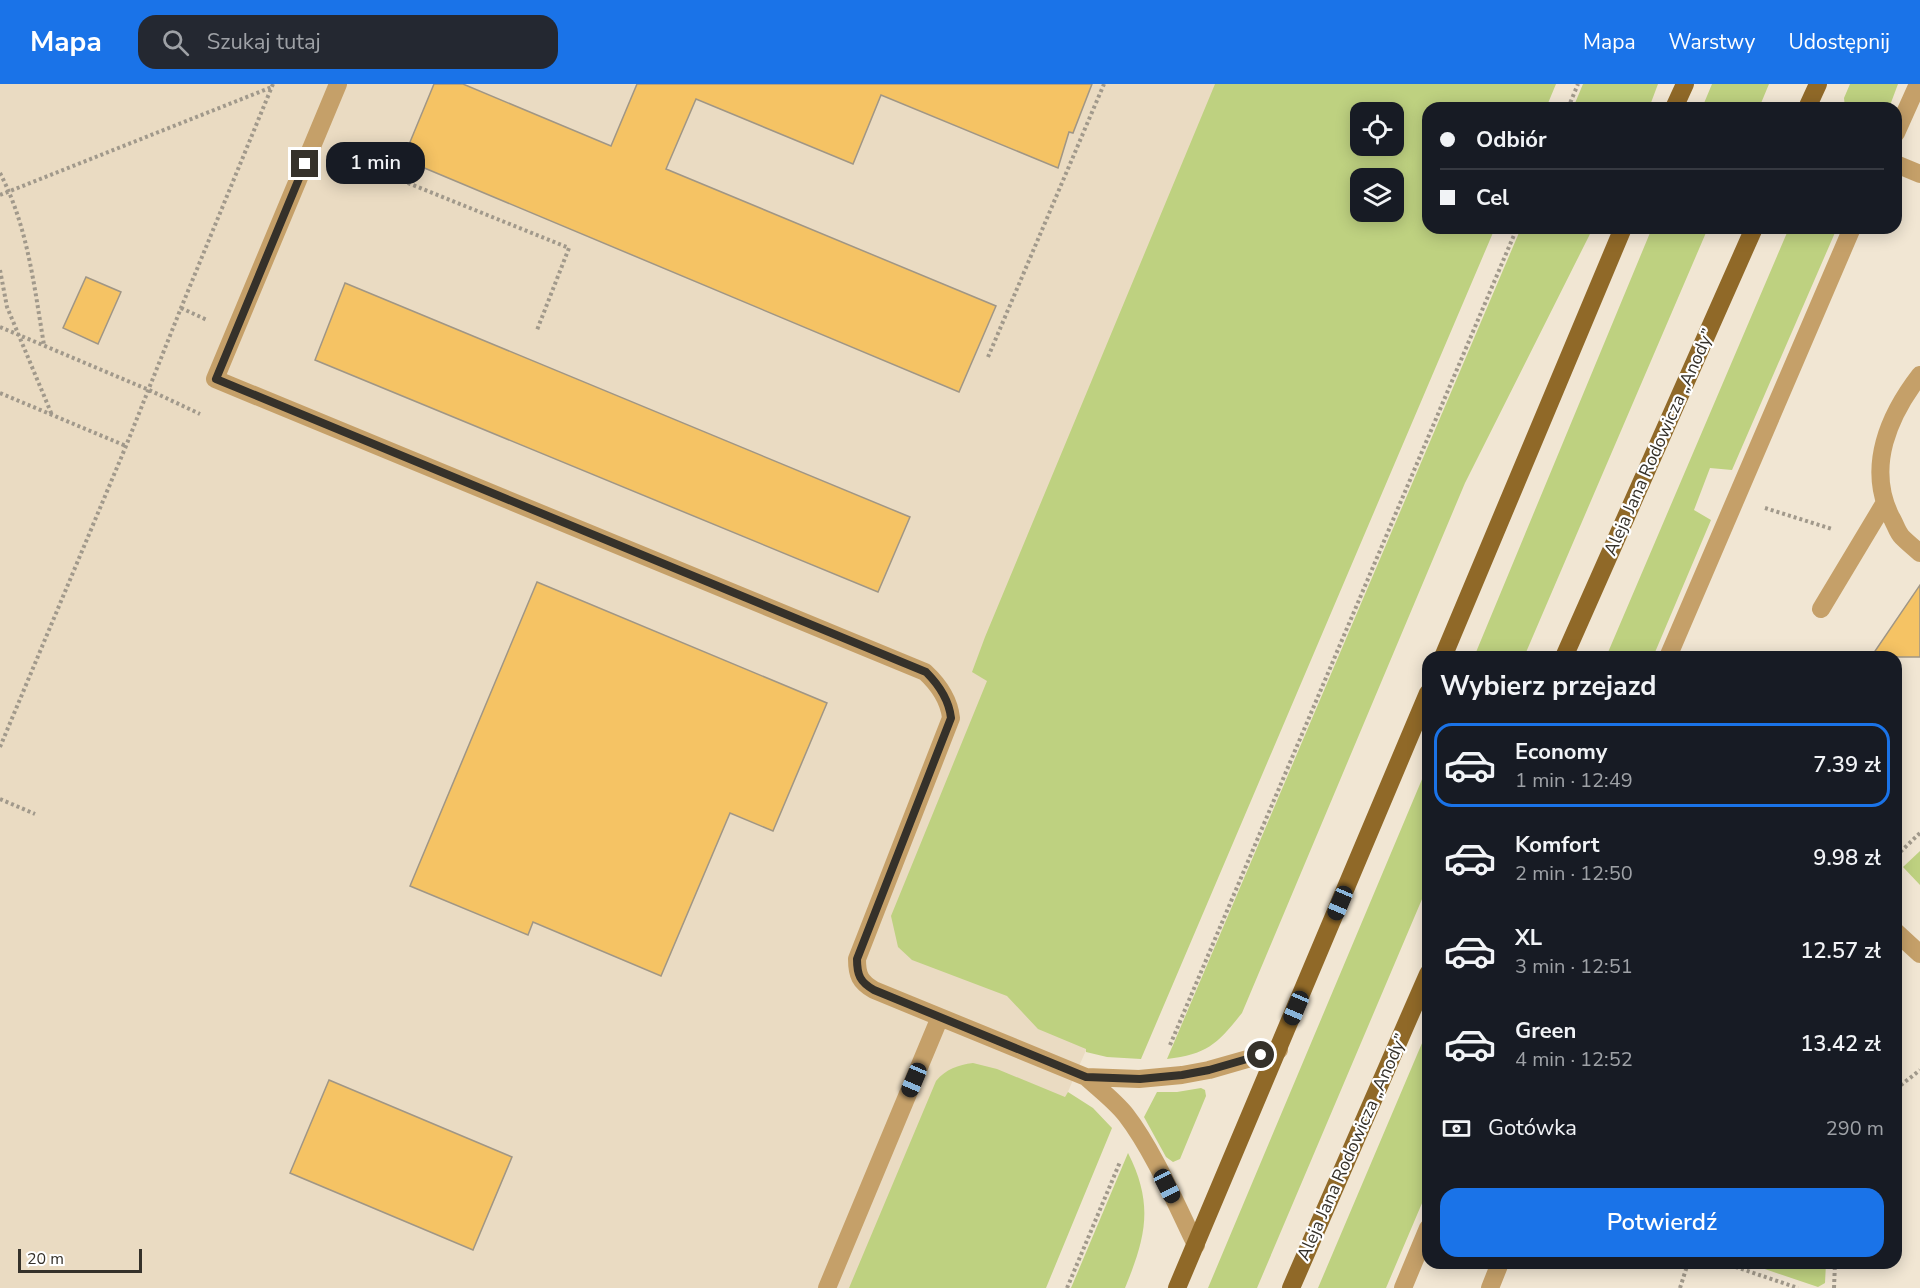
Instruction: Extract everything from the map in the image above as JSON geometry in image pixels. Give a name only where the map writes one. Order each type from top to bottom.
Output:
[{"type":"main road","points":[[1677,102],[1685,84]]},
{"type":"main road","points":[[1810,102],[1818,84]]},
{"type":"main road","points":[[1446,651],[1620,234]]},
{"type":"main road","name":"Aleja Jana Rodowicza „Anody”","points":[[1567,651],[1751,234]]},
{"type":"main road","points":[[1178,1288],[1422,707]]},
{"type":"main road","name":"Aleja Jana Rodowicza „Anody”","points":[[1291,1288],[1422,988]]},
{"type":"lane","points":[[338,84],[216,379],[926,672],[942,692],[950,707],[951,718],[857,959],[857,972],[863,983],[874,990],[1086,1077],[1156,1078],[1209,1070],[1279,1050]]},
{"type":"lane","points":[[1902,120],[1918,84]]},
{"type":"lane","points":[[1902,166],[1920,174]]},
{"type":"lane","points":[[1671,651],[1849,234]]},
{"type":"lane","points":[[1920,375],[1903,397],[1886,433],[1879,468],[1884,504],[1901,536],[1920,553]]},
{"type":"lane","points":[[1821,609],[1884,504]]},
{"type":"lane","points":[[1902,938],[1920,954]]},
{"type":"lane","points":[[827,1288],[940,1017]]},
{"type":"lane","points":[[1086,1077],[1125,1114],[1157,1167],[1196,1245]]},
{"type":"lane","points":[[1403,1288],[1422,1242]]},
{"type":"lane","points":[[1490,1288],[1498,1269]]},
{"type":"path","points":[[988,357],[1104,84]]},
{"type":"path","points":[[1570,102],[1578,84]]},
{"type":"path","points":[[0,195],[272,86]]},
{"type":"path","points":[[0,747],[126,446],[272,86]]},
{"type":"path","points":[[313,144],[569,248],[537,330]]},
{"type":"path","points":[[0,173],[9,191],[28,246],[44,346]]},
{"type":"path","points":[[1156,1078],[1514,234]]},
{"type":"path","points":[[0,270],[7,307],[52,415]]},
{"type":"path","points":[[0,327],[200,414]]},
{"type":"path","points":[[0,393],[126,446]]},
{"type":"path","points":[[1800,519],[1839,532]]},
{"type":"path","points":[[0,799],[35,814]]},
{"type":"path","points":[[1902,850],[1920,833]]},
{"type":"path","points":[[1902,1084],[1920,1070]]},
{"type":"path","points":[[1067,1288],[1134,1128]]},
{"type":"path","points":[[1680,1288],[1686,1269]]},
{"type":"path","points":[[1742,1269],[1798,1288]]},
{"type":"path","points":[[1834,1288],[1835,1269]]},
{"type":"shaded area","points":[[0,84],[1504,84],[1447,102],[1422,102],[1422,234],[1426,234],[1224,738],[984,1288],[0,1288]]},
{"type":"green space","points":[[1215,84],[1556,84],[1548,102],[1422,102],[1422,234],[1492,234],[1141,1059],[1107,1057],[1086,1052],[1086,1049],[1038,1029],[1007,996],[912,960],[898,947],[891,916],[987,681],[972,672],[985,637]]},
{"type":"green space","points":[[1583,84],[1658,84],[1651,102],[1576,102]]},
{"type":"green space","points":[[1712,84],[1769,84],[1762,102],[1704,102]]},
{"type":"green space","points":[[1850,84],[1898,84],[1891,102],[1844,102]]},
{"type":"green space","points":[[1518,234],[1590,234],[1465,483],[1242,1013],[1226,1033],[1210,1046],[1192,1054],[1167,1059]]},
{"type":"green space","points":[[1650,234],[1705,234],[1527,651],[1476,651]]},
{"type":"green space","points":[[1786,234],[1834,234],[1732,470],[1710,468],[1694,510],[1711,520],[1656,651],[1609,651]]},
{"type":"green space","points":[[1422,779],[1422,899],[1257,1288],[1208,1288]]},
{"type":"green space","points":[[1920,851],[1920,885],[1903,867]]},
{"type":"green space","points":[[1422,1043],[1422,1203],[1386,1288],[1318,1288]]},
{"type":"green space","points":[[973,1063],[997,1069],[1065,1097],[1068,1092],[1093,1108],[1112,1128],[1046,1288],[849,1288],[936,1081],[953,1068]]},
{"type":"green space","points":[[1201,1088],[1205,1090],[1206,1096],[1180,1159],[1173,1162],[1166,1157],[1144,1117],[1157,1092],[1177,1092]]},
{"type":"green space","points":[[1128,1153],[1141,1188],[1144,1220],[1138,1253],[1125,1288],[1071,1288]]},
{"type":"green space","points":[[1765,1269],[1826,1269],[1825,1283],[1818,1287]]},
{"type":"building","points":[[434,84],[463,84],[611,146],[637,84],[1092,84],[1073,133],[1069,132],[1058,168],[881,95],[853,164],[696,99],[666,169],[996,306],[959,392],[403,159]]},
{"type":"building","points":[[86,277],[121,292],[98,344],[63,328]]},
{"type":"building","points":[[345,283],[910,517],[878,592],[315,360]]},
{"type":"building","points":[[537,582],[827,703],[773,831],[730,813],[661,976],[533,922],[528,935],[410,886]]},
{"type":"building","points":[[1920,585],[1920,657],[1902,657],[1902,651],[1875,651]]},
{"type":"building","points":[[329,1080],[512,1157],[473,1250],[290,1173]]},
{"type":"route","points":[[305,164],[216,379],[926,672],[935,681],[950,707],[951,718],[857,959],[857,972],[863,983],[874,990],[1086,1077],[1140,1079],[1182,1075],[1261,1055]]}]
